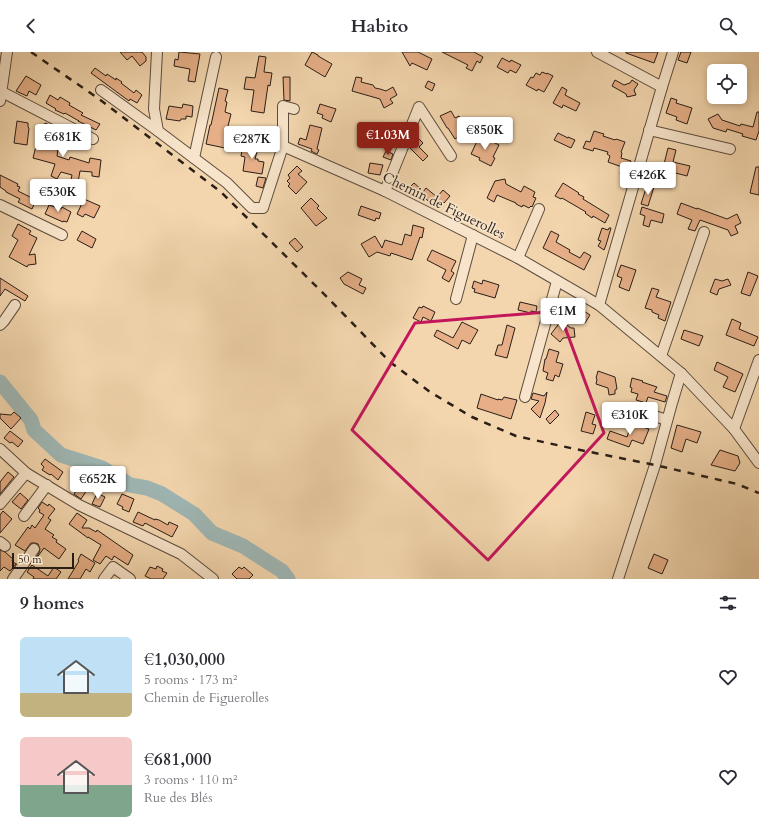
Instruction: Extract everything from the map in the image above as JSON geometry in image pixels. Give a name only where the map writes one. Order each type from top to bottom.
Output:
[{"type":"street","points":[[7,52],[1,96],[93,139]]},
{"type":"street","points":[[157,52],[154,109],[158,131]]},
{"type":"street","points":[[597,52],[662,87]]},
{"type":"street","points":[[599,305],[673,52]]},
{"type":"street","points":[[194,158],[216,56]]},
{"type":"street","points":[[101,90],[194,158],[228,185],[252,208],[263,208],[283,146],[283,106],[294,109]]},
{"type":"street","points":[[385,191],[419,107],[451,156]]},
{"type":"street","points":[[649,130],[730,149]]},
{"type":"street","name":"Chemin de Figuerolles","points":[[283,146],[385,191],[473,235],[518,258],[599,305],[681,373],[734,429],[759,463]]},
{"type":"street","points":[[0,205],[62,235]]},
{"type":"street","points":[[518,258],[539,209]]},
{"type":"street","points":[[661,356],[704,232]]},
{"type":"street","points":[[456,299],[473,235]]},
{"type":"street","points":[[525,397],[557,280]]},
{"type":"street","points":[[0,325],[15,305]]},
{"type":"street","points":[[734,429],[759,360]]},
{"type":"street","points":[[618,579],[681,373]]},
{"type":"street","points":[[632,409],[667,420]]},
{"type":"street","points":[[0,449],[26,473],[79,504],[182,554],[213,579]]},
{"type":"street","points":[[0,504],[26,473]]},
{"type":"street","points":[[24,516],[47,485]]},
{"type":"street","points":[[13,579],[34,549]]},
{"type":"street","points":[[104,579],[113,567],[130,579]]},
{"type":"highlighted area","points":[[559,311],[604,433],[488,560],[352,430],[415,323]]},
{"type":"building","points":[[120,52],[142,52],[146,57],[146,61],[140,66],[132,56],[127,60]]},
{"type":"building","points":[[179,52],[200,54],[195,82],[188,81],[190,69],[174,66],[175,59],[178,60]]},
{"type":"building","points":[[312,52],[332,64],[325,77],[305,65]]},
{"type":"building","points":[[402,52],[418,52],[432,59],[427,70],[412,63],[410,66]]},
{"type":"building","points":[[442,52],[474,52],[483,57],[480,63],[477,61],[472,71],[466,68],[468,65]]},
{"type":"building","points":[[626,52],[658,52],[654,63]]},
{"type":"building","points":[[681,52],[691,52],[687,63],[678,60]]},
{"type":"building","points":[[259,56],[266,57],[264,72],[272,73],[270,86],[268,85],[264,113],[251,111],[254,90],[244,89],[246,77],[255,78]]},
{"type":"building","points":[[502,58],[510,62],[511,60],[521,65],[516,73],[510,70],[508,73],[497,67]]},
{"type":"building","points":[[95,68],[106,76],[107,74],[116,80],[116,78],[134,93],[136,90],[142,95],[137,103],[130,99],[129,101],[91,73]]},
{"type":"building","points":[[542,72],[553,76],[544,92],[538,89],[537,91],[526,85],[531,77],[533,78],[536,73],[540,75]]},
{"type":"building","points":[[26,76],[41,85],[36,95],[29,91],[27,96],[16,91]]},
{"type":"building","points":[[283,77],[290,77],[290,101],[284,100]]},
{"type":"building","points":[[356,77],[362,78],[361,82],[373,85],[375,88],[386,91],[393,87],[397,95],[390,99],[393,103],[384,108],[380,99],[352,91]]},
{"type":"building","points":[[615,80],[624,85],[630,83],[632,80],[638,84],[634,90],[636,95],[627,97],[626,94],[612,86]]},
{"type":"building","points":[[428,81],[435,84],[432,91],[425,87]]},
{"type":"building","points":[[562,87],[567,90],[565,95],[580,103],[576,111],[563,105],[562,108],[553,103]]},
{"type":"building","points":[[219,88],[228,90],[225,101],[227,102],[225,112],[231,114],[227,130],[232,137],[231,144],[225,148],[206,144]]},
{"type":"building","points":[[50,95],[58,100],[60,97],[70,103],[69,105],[83,113],[81,115],[100,124],[96,130],[65,113],[64,114],[55,110],[56,109],[46,103]]},
{"type":"building","points":[[671,98],[677,100],[676,103],[692,108],[687,124],[676,120],[677,117],[666,113]]},
{"type":"building","points":[[183,104],[193,106],[192,117],[186,116],[186,119],[181,119],[180,121],[166,119],[169,106],[182,108]]},
{"type":"building","points":[[320,104],[336,109],[331,122],[322,118],[323,115],[317,113]]},
{"type":"building","points":[[451,111],[455,118],[459,116],[466,132],[455,139],[440,116]]},
{"type":"building","points":[[757,112],[759,112],[759,131],[756,140],[742,136],[743,134],[727,129],[726,132],[713,128],[708,119],[718,114],[722,120],[740,126],[741,124],[753,127]]},
{"type":"building","points":[[17,121],[28,123],[29,128],[27,145],[14,143]]},
{"type":"building","points":[[45,123],[54,127],[52,133],[57,135],[53,148],[58,149],[57,156],[69,160],[70,157],[89,163],[90,158],[101,160],[99,177],[92,176],[92,172],[80,171],[77,188],[70,185],[72,175],[61,172],[57,179],[51,176],[55,164],[33,158]]},
{"type":"building","points":[[310,125],[322,128],[317,149],[319,150],[317,154],[311,151],[312,149],[298,144],[300,138],[306,140]]},
{"type":"building","points":[[594,131],[604,134],[603,136],[625,142],[621,152],[621,158],[631,161],[627,176],[620,174],[622,167],[608,162],[610,156],[607,154],[608,152],[594,148],[593,151],[583,148],[586,141],[590,142]]},
{"type":"building","points":[[558,133],[575,140],[571,148],[554,140]]},
{"type":"building","points":[[417,137],[423,143],[419,147],[428,156],[423,161],[410,148],[414,145],[411,143]]},
{"type":"building","points":[[478,139],[487,143],[489,140],[499,145],[493,157],[495,158],[491,166],[479,160],[480,158],[471,154]]},
{"type":"building","points":[[243,144],[258,148],[255,159],[264,162],[262,174],[243,171],[245,157],[241,156]]},
{"type":"building","points":[[668,148],[676,150],[673,162],[690,166],[687,176],[668,171],[669,166],[664,164]]},
{"type":"building","points":[[386,151],[393,154],[391,160],[383,157]]},
{"type":"building","points":[[370,163],[383,165],[380,175],[368,173]]},
{"type":"building","points":[[297,166],[302,171],[298,174],[307,182],[296,194],[288,186],[290,184],[287,181],[290,178],[288,175]]},
{"type":"building","points":[[756,167],[759,167],[759,195],[750,193]]},
{"type":"building","points":[[0,175],[18,184],[17,186],[20,187],[18,191],[36,200],[32,209],[18,202],[20,199],[6,192],[0,187]]},
{"type":"building","points":[[258,177],[266,178],[263,188],[256,186]]},
{"type":"building","points":[[505,179],[506,184],[521,192],[524,186],[535,192],[533,197],[536,198],[532,207],[531,206],[529,208],[523,205],[522,207],[497,195],[494,202],[487,198],[495,181]]},
{"type":"building","points":[[414,183],[421,189],[415,195],[408,189]]},
{"type":"building","points":[[563,183],[584,197],[583,199],[609,215],[605,223],[593,216],[592,218],[585,213],[586,212],[562,198],[561,199],[555,196]]},
{"type":"building","points":[[647,185],[654,187],[648,206],[641,204]]},
{"type":"building","points":[[426,188],[437,197],[443,190],[450,196],[438,208],[421,195]]},
{"type":"building","points":[[311,198],[319,206],[317,208],[327,218],[316,226],[301,208]]},
{"type":"building","points":[[84,199],[100,206],[94,218],[85,214],[83,217],[77,214]]},
{"type":"building","points":[[681,203],[727,219],[737,214],[741,223],[735,226],[738,233],[731,236],[728,230],[700,220],[695,231],[688,229],[692,220],[677,214]]},
{"type":"building","points":[[49,205],[61,209],[62,207],[71,212],[67,222],[63,222],[45,214]]},
{"type":"building","points":[[361,206],[381,213],[379,219],[376,218],[375,221],[358,215]]},
{"type":"building","points":[[642,207],[664,214],[662,223],[651,220],[649,227],[643,225],[645,216],[640,214]]},
{"type":"building","points":[[18,224],[31,231],[29,234],[37,238],[29,255],[35,254],[36,264],[28,265],[27,267],[9,257],[18,240],[12,236]]},
{"type":"building","points":[[413,225],[424,228],[422,238],[420,237],[412,260],[391,253],[390,256],[377,252],[369,257],[361,244],[375,236],[382,248],[385,240],[402,245],[405,234],[411,236]]},
{"type":"building","points":[[602,228],[608,230],[611,228],[604,250],[598,246],[601,241],[598,240]]},
{"type":"building","points":[[82,231],[96,239],[92,248],[77,240]]},
{"type":"building","points":[[551,231],[559,235],[556,242],[570,250],[569,252],[580,258],[584,252],[591,256],[584,270],[543,248]]},
{"type":"building","points":[[295,238],[303,247],[297,252],[289,243]]},
{"type":"building","points":[[432,250],[456,261],[451,271],[454,273],[449,282],[442,278],[446,270],[427,260]]},
{"type":"building","points":[[621,265],[636,270],[629,291],[619,287],[622,278],[617,276]]},
{"type":"building","points":[[348,272],[362,279],[359,285],[366,288],[363,294],[344,284],[340,278]]},
{"type":"building","points":[[748,272],[758,276],[750,296],[741,293]]},
{"type":"building","points":[[0,278],[28,296],[25,301],[5,289],[0,296]]},
{"type":"building","points":[[715,279],[722,281],[728,279],[731,285],[719,289],[717,295],[710,292]]},
{"type":"building","points":[[483,280],[499,285],[495,298],[474,292],[475,289],[472,288],[474,281],[482,284]]},
{"type":"building","points":[[652,288],[659,290],[656,297],[671,302],[665,321],[658,318],[659,315],[652,312],[652,310],[645,308]]},
{"type":"building","points":[[520,302],[537,306],[536,312],[531,311],[531,313],[518,310]]},
{"type":"building","points":[[423,306],[435,312],[431,321],[423,317],[421,322],[413,318],[419,307],[422,308]]},
{"type":"building","points":[[584,311],[590,315],[585,323],[579,319]]},
{"type":"building","points":[[732,319],[741,323],[739,329],[758,337],[754,346],[726,335]]},
{"type":"building","points":[[561,321],[571,328],[574,328],[575,337],[563,338],[560,342],[551,334]]},
{"type":"building","points":[[462,322],[478,330],[470,344],[462,340],[458,349],[434,336],[437,330],[453,338]]},
{"type":"building","points":[[507,325],[515,328],[507,358],[495,355],[498,345],[502,345]]},
{"type":"building","points":[[684,330],[703,336],[699,346],[681,339]]},
{"type":"building","points":[[549,349],[559,352],[556,362],[563,364],[559,377],[555,375],[553,381],[546,379],[548,373],[543,371],[545,359]]},
{"type":"building","points":[[717,362],[743,374],[735,392],[723,387],[728,377],[714,370]]},
{"type":"building","points":[[598,371],[615,377],[617,389],[615,390],[615,394],[609,395],[608,388],[596,384]]},
{"type":"building","points":[[632,378],[657,387],[654,392],[667,396],[665,402],[648,397],[646,403],[636,400],[638,394],[631,392],[632,388],[630,387]]},
{"type":"building","points":[[547,392],[540,418],[531,409],[539,401],[531,399],[533,393],[544,396]]},
{"type":"building","points":[[481,394],[498,400],[502,400],[504,397],[517,400],[511,419],[477,408]]},
{"type":"building","points":[[555,410],[559,415],[550,424],[546,419]]},
{"type":"building","points":[[14,412],[21,418],[11,429],[0,418],[0,414],[11,415]]},
{"type":"building","points":[[586,412],[595,415],[592,424],[596,425],[593,434],[581,431]]},
{"type":"building","points":[[633,424],[649,429],[643,444],[632,440],[629,447],[607,439],[610,431],[627,437]]},
{"type":"building","points":[[677,425],[701,432],[697,443],[686,439],[682,452],[671,448]]},
{"type":"building","points":[[10,431],[23,441],[18,447],[4,438]]},
{"type":"building","points":[[720,450],[738,456],[740,463],[735,471],[711,465]]},
{"type":"building","points":[[45,459],[63,472],[58,480],[51,474],[50,475],[42,470],[44,467],[41,464]]},
{"type":"building","points":[[8,472],[14,477],[0,494],[0,482]]},
{"type":"building","points":[[84,476],[93,481],[81,499],[74,494]]},
{"type":"building","points":[[20,493],[28,500],[21,509],[12,502]]},
{"type":"building","points":[[97,493],[105,497],[100,507],[92,504]]},
{"type":"building","points":[[122,494],[134,499],[129,512],[122,509],[123,507],[117,504]]},
{"type":"building","points":[[42,502],[48,506],[49,504],[55,509],[48,518],[51,520],[45,529],[54,535],[52,537],[57,540],[56,542],[66,549],[59,559],[44,548],[35,559],[40,549],[38,544],[35,543],[31,543],[25,551],[15,545],[28,527],[30,529],[32,525],[35,528],[44,515],[39,512],[40,510],[38,508]]},
{"type":"building","points":[[3,511],[12,519],[0,533],[0,515]]},
{"type":"building","points":[[138,512],[168,525],[169,522],[178,526],[172,537],[145,523],[143,526],[133,522]]},
{"type":"building","points":[[77,513],[87,520],[82,528],[89,528],[96,532],[97,530],[133,555],[128,565],[114,556],[112,560],[106,556],[100,564],[93,560],[101,545],[88,538],[69,524]]},
{"type":"building","points":[[0,550],[5,552],[13,559],[12,561],[16,564],[10,571],[4,567],[0,571]]},
{"type":"building","points":[[81,554],[95,563],[90,572],[86,569],[80,579],[68,579],[79,561],[78,560]]},
{"type":"building","points":[[654,554],[668,560],[662,574],[648,568]]},
{"type":"building","points":[[32,565],[48,576],[54,567],[61,572],[56,579],[33,579],[34,577],[27,572]]},
{"type":"building","points":[[157,566],[163,569],[162,571],[167,573],[163,579],[151,579],[145,576],[150,567],[156,569]]},
{"type":"building","points":[[239,567],[242,569],[244,567],[253,575],[249,579],[237,579],[232,574]]},
{"type":"waterway","points":[[0,382],[31,420],[34,430],[61,455],[102,468],[130,485],[147,488],[162,494],[194,514],[212,533],[243,546],[282,571],[288,579]]},
{"type":"railway","points":[[31,52],[99,99],[221,192],[390,362],[430,392],[472,417],[516,436],[737,484],[759,493]]}]
